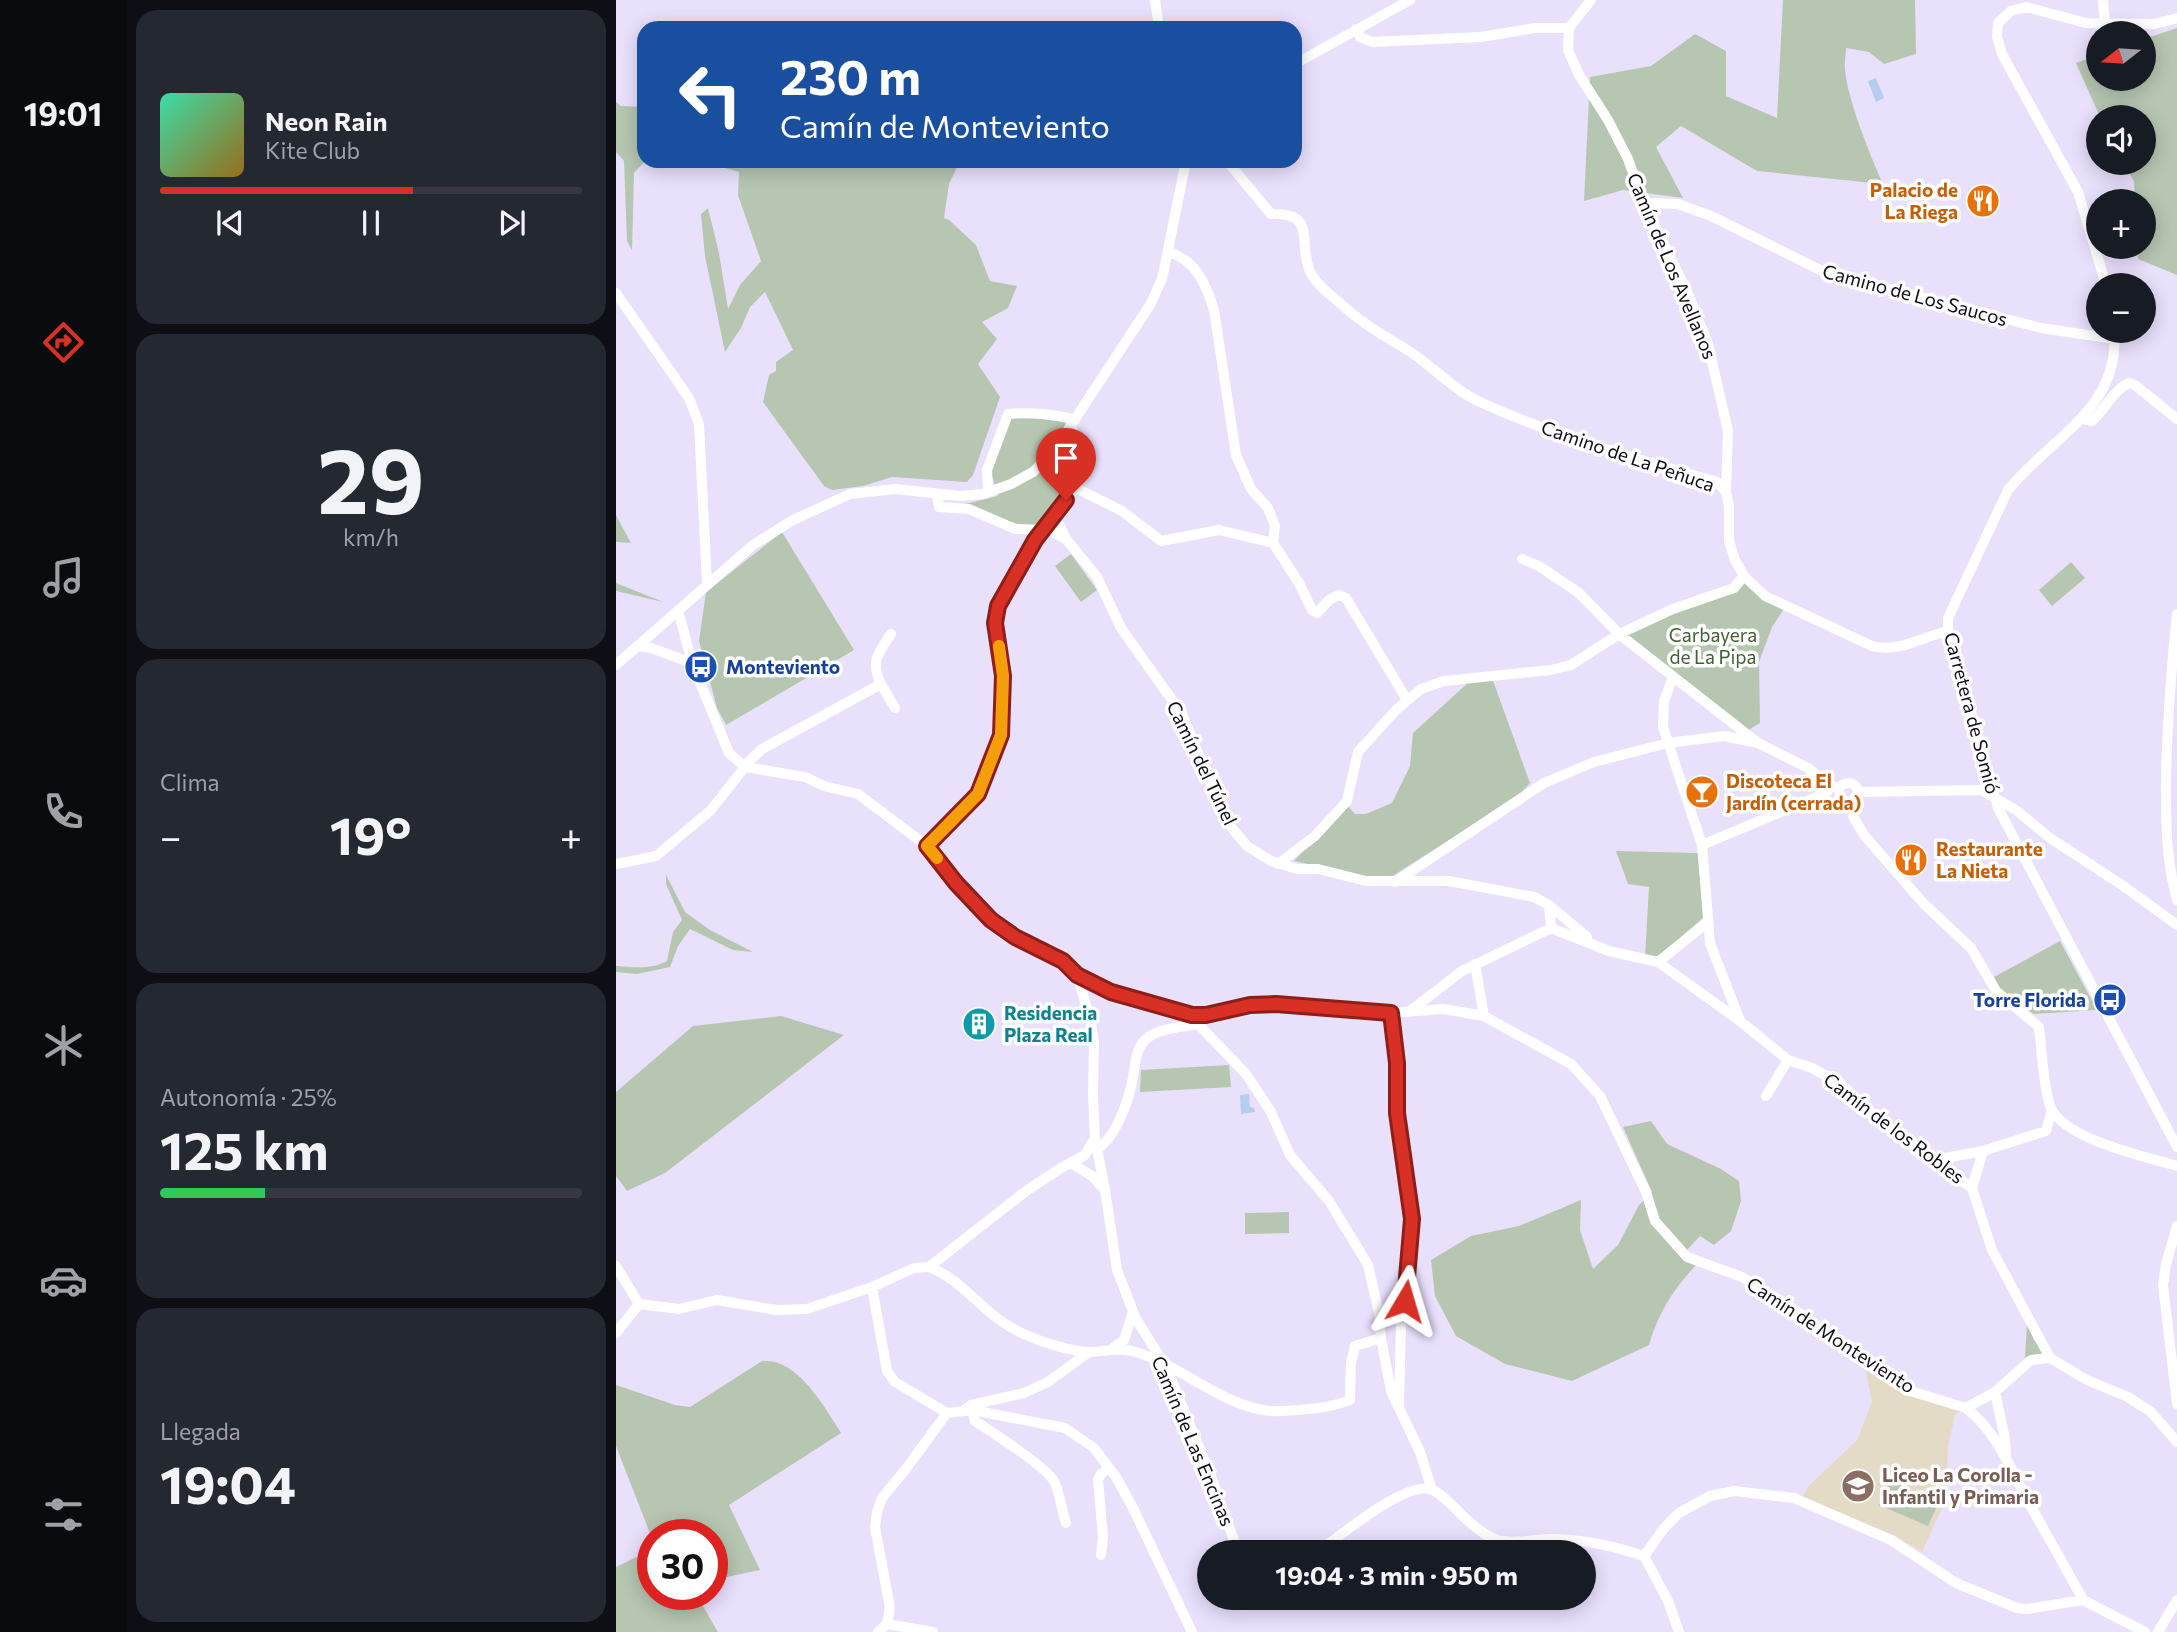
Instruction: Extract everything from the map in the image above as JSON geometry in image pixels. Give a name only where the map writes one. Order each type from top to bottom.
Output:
[{"type":"street","points":[[1155,0],[1158,21]]},
{"type":"street","points":[[1302,60],[1410,0]]},
{"type":"street","points":[[1356,29],[1360,37],[1371,43],[1481,37],[1535,28],[1569,28],[1591,0]]},
{"type":"street","points":[[2103,0],[2105,21]]},
{"type":"street","points":[[2086,23],[2026,7],[2011,11],[1998,23],[1997,37],[2002,54],[2078,192],[2102,273]]},
{"type":"street","points":[[2156,23],[2177,18]]},
{"type":"street","name":"Camín de Los Avellanos","points":[[1569,28],[1568,50],[1573,62],[1628,159],[1644,203],[1689,296],[1708,344],[1728,431],[1726,492],[1729,506],[1729,541],[1744,576],[1776,603],[1885,649],[1897,648],[1948,631]]},
{"type":"street","points":[[616,665],[753,545],[793,520],[850,494],[895,489],[960,496],[988,492],[1011,484],[1032,472],[1054,451],[1150,305],[1162,279],[1185,168]]},
{"type":"street","name":"Camino de La Peñuca","points":[[1233,168],[1271,214],[1285,213],[1297,218],[1304,229],[1308,268],[1323,288],[1366,324],[1414,354],[1462,391],[1478,401],[1575,440],[1717,482],[1726,492]]},
{"type":"street","name":"Camino de Los Saucos","points":[[1644,203],[1678,204],[1711,216],[1826,273],[2041,328],[2086,332]]},
{"type":"street","points":[[1168,252],[1177,254],[1198,270],[1207,289],[1214,310],[1236,455],[1251,489],[1268,508],[1275,526],[1273,543],[1299,583],[1312,610],[1317,612],[1329,600],[1339,595],[1346,598],[1407,700]]},
{"type":"street","points":[[616,293],[689,398],[699,424],[707,583]]},
{"type":"street","name":"Carretera de Somió","points":[[2114,343],[2111,366],[2102,392],[2083,419],[2022,472],[2008,490],[1948,618],[1948,631],[1992,796],[2177,1147]]},
{"type":"street","points":[[2083,419],[2092,421],[2120,387],[2129,383],[2136,385],[2177,419]]},
{"type":"street","points":[[927,846],[978,794],[1001,735],[1003,676],[995,623],[998,606],[1042,530],[1076,488],[1080,449],[1073,423],[1057,415],[1008,414],[987,470],[988,492]]},
{"type":"street","points":[[1076,488],[1122,511],[1161,541],[1219,530],[1273,543]]},
{"type":"street","points":[[937,495],[939,507],[969,509],[1014,529],[1048,530],[1066,539]]},
{"type":"street","name":"Camín del Túnel","points":[[1054,514],[1066,539],[1097,578],[1121,628],[1182,714],[1226,821],[1247,846],[1278,864],[1297,869],[1318,869],[1366,881],[1449,881],[1534,897],[1549,905],[1597,944]]},
{"type":"street","points":[[1522,559],[1539,566],[1579,593],[1619,634],[1758,743],[1808,768],[1835,787],[1840,799],[1850,803]]},
{"type":"street","points":[[1278,864],[1315,835],[1347,801],[1358,752],[1407,700],[1421,689],[1444,681],[1551,670],[1571,665],[1619,634],[1673,609],[1734,587],[1744,576]]},
{"type":"street","points":[[678,610],[692,663],[729,752],[745,767]]},
{"type":"street","points":[[2177,614],[2167,731],[2166,836],[2168,868],[2177,900]]},
{"type":"street","points":[[891,634],[875,660],[875,671],[895,708]]},
{"type":"street","points":[[637,646],[679,656],[692,663]]},
{"type":"street","points":[[1673,677],[1663,712],[1663,726],[1702,845],[1710,943],[1740,1021]]},
{"type":"street","points":[[616,864],[656,856],[710,811],[762,749],[881,684]]},
{"type":"street","points":[[1719,737],[1722,727],[1721,714]]},
{"type":"street","points":[[1395,882],[1544,783],[1594,762],[1668,743],[1719,737],[1758,743]]},
{"type":"street","name":"Camín de Monteviento","points":[[745,767],[805,777],[824,786],[858,794],[927,846],[956,883],[991,920],[1015,937],[1063,961],[1077,975],[1111,992],[1192,1015],[1206,1015],[1250,1005],[1276,1004],[1391,1013],[1443,1009],[1484,1016],[1571,1064],[1600,1096],[1646,1192],[1655,1221],[1687,1257],[1742,1277],[1789,1306],[1907,1390],[1966,1408]]},
{"type":"street","points":[[1702,845],[1851,782],[1857,786],[1859,792],[1858,797],[1850,803]]},
{"type":"street","points":[[1859,792],[1971,789],[1992,796],[2016,810],[2050,838],[2177,925]]},
{"type":"street","points":[[1850,803],[1854,818],[1864,835],[1924,904],[1971,948],[1996,991],[2039,1027],[2052,1110],[2046,1131]]},
{"type":"street","points":[[1410,1011],[1475,964],[1551,928],[1549,905]]},
{"type":"street","points":[[1658,962],[1708,922]]},
{"type":"street","name":"Camín de los Robles","points":[[1551,928],[1632,957],[1658,962],[1740,1021],[1788,1060],[1812,1068],[1841,1084],[1875,1116],[1972,1188],[1996,1260],[2050,1358]]},
{"type":"street","points":[[1475,964],[1484,1016]]},
{"type":"street","name":"Camín de Las Encinas","points":[[1077,975],[1094,1041],[1096,1144],[1117,1270],[1133,1312],[1165,1365],[1234,1540]]},
{"type":"street","points":[[1391,1013],[1397,1063],[1397,1113],[1412,1219],[1401,1324],[1399,1406]]},
{"type":"street","points":[[929,1267],[1026,1191],[1085,1155],[1096,1144],[1108,1141],[1131,1090],[1139,1048],[1146,1038],[1171,1028],[1198,1024],[1246,1074],[1271,1112],[1290,1155],[1329,1201],[1368,1265],[1379,1312],[1391,1391],[1420,1452],[1432,1490],[1471,1523],[1499,1541],[1557,1539],[1619,1548],[1644,1556],[1668,1601],[1679,1632]]},
{"type":"street","points":[[1766,1096],[1788,1060]]},
{"type":"street","points":[[2052,1110],[2064,1123],[2088,1139],[2177,1166]]},
{"type":"street","points":[[1934,1160],[1983,1151],[2064,1123]]},
{"type":"street","points":[[1972,1188],[1983,1151]]},
{"type":"street","points":[[1071,1163],[1101,1164]]},
{"type":"street","points":[[1071,1163],[1092,1176],[1105,1190]]},
{"type":"street","points":[[2177,1226],[2165,1265],[2163,1285],[2177,1404]]},
{"type":"street","points":[[616,1266],[639,1304]]},
{"type":"street","points":[[639,1304],[680,1309],[717,1300],[776,1310],[807,1309],[872,1287],[914,1268],[929,1267],[957,1282],[985,1311],[1015,1330],[1064,1347],[1089,1352],[1113,1348],[1149,1356],[1231,1399],[1273,1412],[1332,1407],[1350,1400],[1351,1363],[1355,1346],[1381,1338]]},
{"type":"street","points":[[872,1287],[887,1371],[895,1382],[947,1413],[967,1411],[1065,1429],[1094,1448],[1132,1506],[1192,1632]]},
{"type":"street","points":[[616,1333],[639,1304]]},
{"type":"street","points":[[1113,1348],[1124,1340],[1133,1312]]},
{"type":"street","points":[[967,1411],[971,1405],[1024,1393],[1048,1382],[1089,1352]]},
{"type":"street","points":[[2145,1632],[2083,1600],[2026,1498],[2006,1455],[1984,1423],[1966,1408],[1995,1392],[2031,1360],[2050,1358],[2087,1380],[2128,1397],[2151,1412],[2177,1442]]},
{"type":"street","points":[[1995,1392],[2006,1455]]},
{"type":"street","points":[[967,1411],[975,1421],[1004,1440],[1055,1482],[1066,1523]]},
{"type":"street","points":[[933,1632],[883,1628],[890,1608],[875,1527],[882,1498],[947,1413]]},
{"type":"street","points":[[1101,1555],[1103,1537],[1098,1480],[1109,1468]]},
{"type":"street","points":[[1333,1540],[1394,1498],[1423,1489],[1432,1490]]},
{"type":"street","points":[[1644,1556],[1679,1513],[1710,1496],[1734,1491],[1794,1498],[1891,1540],[1956,1583],[2017,1608],[2027,1609],[2083,1600]]},
{"type":"street","points":[[2158,1632],[2177,1600]]},
{"type":"shaded area","points":[[1865,1368],[1906,1394],[1961,1411],[1955,1415],[1948,1446],[1946,1499],[1922,1552],[1894,1535],[1802,1498],[1808,1487],[1857,1440],[1872,1402]]},
{"type":"green space","points":[[1783,0],[1915,0],[1916,54],[1884,64],[1869,52],[1846,48],[1845,67],[1850,97],[1883,184],[1757,171],[1681,126],[1656,147],[1683,198],[1623,190],[1584,201],[1590,77],[1651,66],[1695,34],[1726,51],[1726,96],[1777,118]]},
{"type":"green space","points":[[2177,28],[2177,275],[2138,259],[2156,259],[2156,189],[2134,189],[2130,175],[2156,175],[2156,105],[2095,105],[2088,91],[2156,91],[2156,35]]},
{"type":"green space","points":[[2086,59],[2086,86],[2076,63]]},
{"type":"green space","points":[[616,102],[621,106],[637,107],[639,168],[634,173],[632,250],[627,241],[624,161],[616,152]]},
{"type":"green space","points":[[725,168],[957,168],[949,184],[944,218],[976,245],[990,281],[1017,286],[1008,308],[982,322],[997,339],[978,364],[1000,397],[973,475],[967,482],[892,477],[863,486],[832,490],[824,486],[763,402],[769,375],[776,371],[776,362],[793,350],[765,292],[750,307],[741,328],[725,352],[705,256],[701,214],[708,208],[728,309],[740,285],[761,261],[738,195],[739,172]]},
{"type":"green space","points":[[1027,416],[1065,422],[1073,453],[1070,480],[1064,492],[1035,528],[1025,527],[965,504],[998,496],[990,469],[1011,419]]},
{"type":"green space","points":[[616,515],[617,517],[631,543],[616,542]]},
{"type":"green space","points":[[782,532],[854,650],[726,725],[717,708],[699,641],[706,592]]},
{"type":"green space","points":[[1071,554],[1097,590],[1081,602],[1055,566]]},
{"type":"green space","points":[[2071,562],[2085,578],[2052,606],[2039,590]]},
{"type":"green space","name":"Carbayera de La Pipa","points":[[1744,576],[1785,607],[1772,627],[1759,662],[1760,723],[1745,732],[1619,634],[1734,588]]},
{"type":"green space","points":[[616,583],[663,602],[616,591]]},
{"type":"green space","points":[[1492,678],[1530,783],[1518,796],[1391,877],[1371,877],[1294,861],[1347,805],[1355,814],[1366,814],[1392,803],[1410,766],[1413,733],[1470,681]]},
{"type":"green space","points":[[1616,851],[1698,853],[1705,916],[1659,956],[1645,956],[1649,887],[1628,884]]},
{"type":"green space","points":[[666,875],[685,912],[710,930],[753,952],[733,950],[690,929],[678,946],[670,967],[637,974],[616,972],[616,966],[648,967],[667,961],[673,932],[682,920],[666,884]]},
{"type":"green space","points":[[2060,941],[2097,1010],[2034,1014],[2001,991],[1994,977]]},
{"type":"green space","points":[[781,1016],[844,1035],[665,1173],[627,1191],[616,1176],[616,1092],[693,1026]]},
{"type":"green space","points":[[1229,1065],[1231,1087],[1140,1092],[1141,1070]]},
{"type":"green space","points":[[1651,1121],[1667,1144],[1721,1169],[1739,1181],[1741,1201],[1731,1231],[1714,1245],[1700,1236],[1686,1251],[1697,1264],[1668,1302],[1649,1345],[1572,1381],[1505,1364],[1456,1336],[1435,1296],[1431,1260],[1471,1236],[1519,1226],[1581,1200],[1580,1230],[1593,1269],[1618,1245],[1639,1205],[1652,1192],[1623,1127]]},
{"type":"green space","points":[[1289,1212],[1289,1233],[1245,1234],[1245,1213]]},
{"type":"green space","points":[[2027,1324],[2034,1340],[2045,1354],[2025,1358]]},
{"type":"green space","points":[[762,1361],[772,1361],[788,1368],[806,1383],[841,1433],[729,1505],[760,1570],[728,1577],[728,1519],[644,1519],[616,1446],[616,1385],[675,1405],[690,1407]]},
{"type":"green space","points":[[1890,1481],[1939,1502],[1928,1526],[1879,1505]]},
{"type":"green space","points":[[637,1557],[637,1610],[705,1610],[718,1632],[616,1632],[616,1567]]},
{"type":"water","points":[[1876,78],[1884,98],[1876,102],[1868,81]]},
{"type":"water","points":[[1249,1094],[1250,1107],[1254,1108],[1255,1112],[1241,1114],[1240,1095]]},
{"type":"slow traffic","points":[[937,858],[927,846],[978,794],[1001,735],[1003,676],[999,646]]},
{"type":"place","name":"Palacio de La Riega","points":[[1983,201]]},
{"type":"place","name":"Monteviento","points":[[701,667]]},
{"type":"place","name":"Discoteca El Jardín (cerrada)","points":[[1702,792]]},
{"type":"place","name":"Restaurante La Nieta","points":[[1911,860]]},
{"type":"place","name":"Torre Florida","points":[[2110,1000]]},
{"type":"place","name":"Residencia Plaza Real","points":[[979,1024]]},
{"type":"place","name":"Liceo La Corolla - Infantil y Primaria","points":[[1858,1486]]},
{"type":"route","points":[[1066,500],[1035,540],[998,606],[995,623],[1003,676],[1001,735],[978,794],[927,846],[956,883],[991,920],[1015,937],[1063,961],[1077,975],[1111,992],[1192,1015],[1206,1015],[1250,1005],[1276,1004],[1391,1013],[1397,1063],[1397,1113],[1412,1219],[1405,1301]]}]
